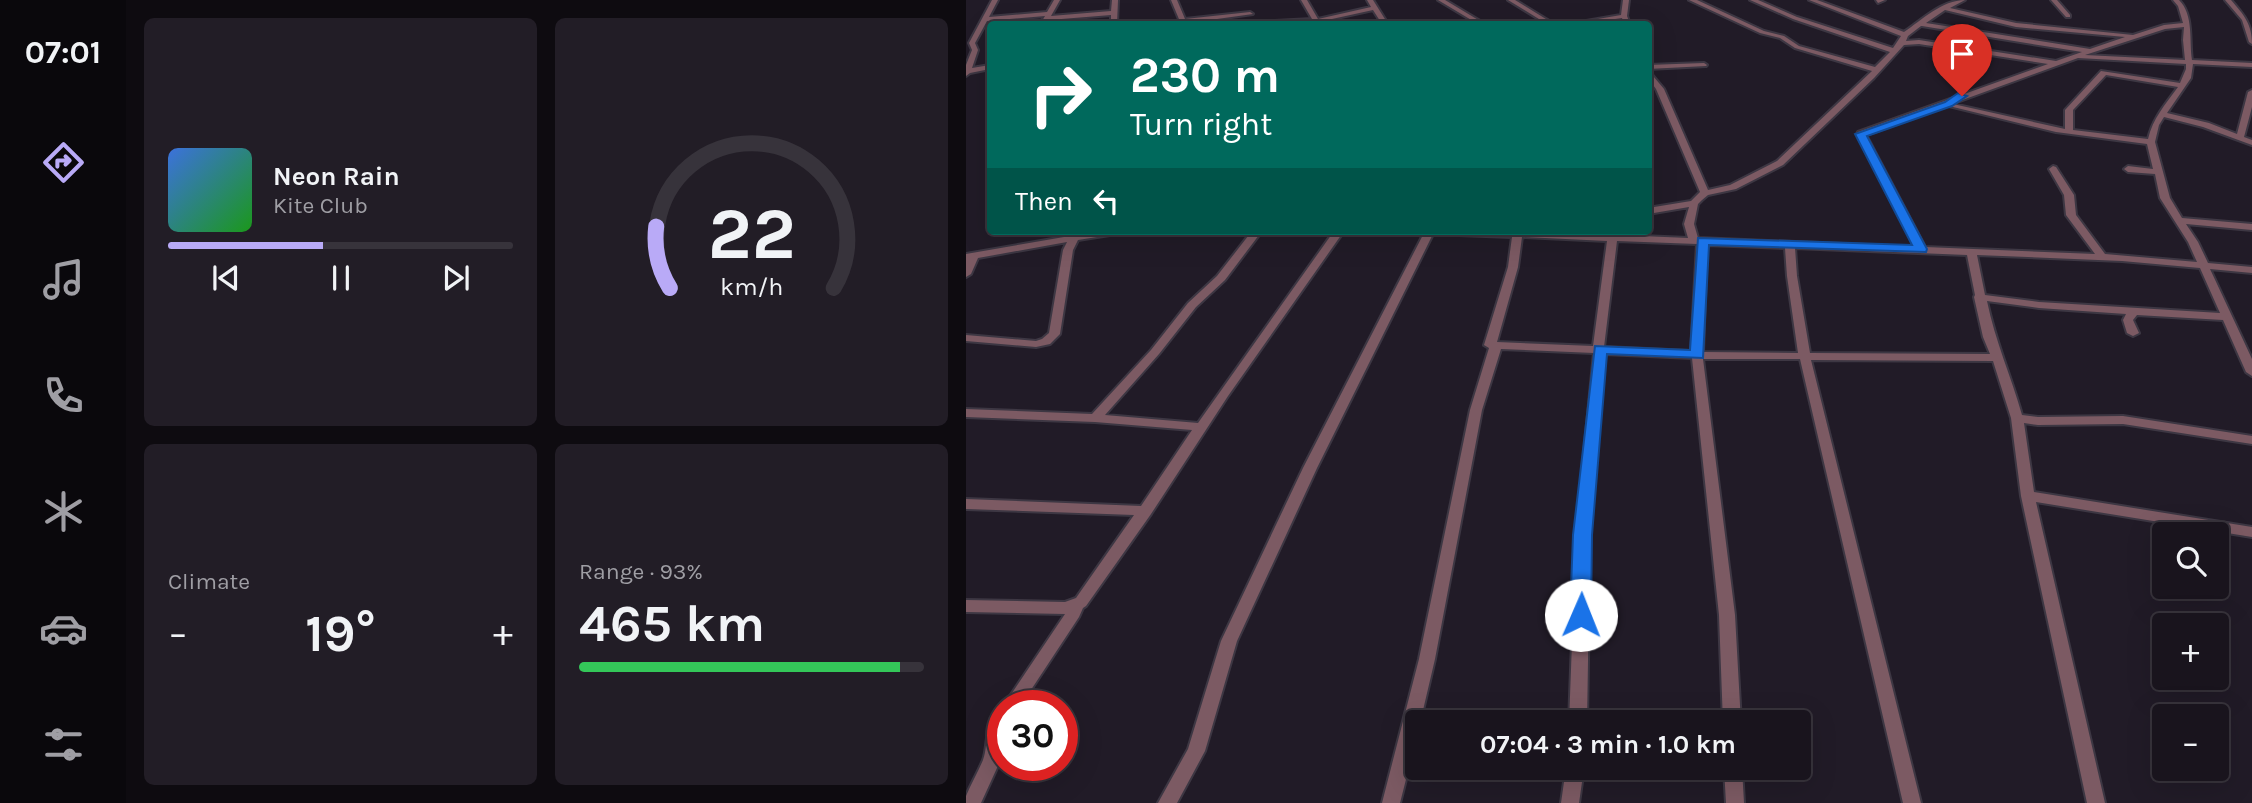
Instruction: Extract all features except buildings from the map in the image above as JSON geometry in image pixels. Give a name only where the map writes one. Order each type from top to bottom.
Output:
[{"type":"street","points":[[967,71],[975,50],[972,43],[995,0]]},
{"type":"street","points":[[1047,19],[1057,0]]},
{"type":"street","points":[[1114,21],[1115,0]]},
{"type":"street","points":[[1174,0],[1182,21]]},
{"type":"street","points":[[1304,0],[1316,21]]},
{"type":"street","points":[[1370,0],[1383,21]]},
{"type":"street","points":[[1441,0],[1477,21]]},
{"type":"street","points":[[1512,1],[1524,0]]},
{"type":"street","points":[[1626,0],[1626,21]]},
{"type":"street","points":[[1692,0],[1762,32],[1782,37],[1797,47],[1877,70]]},
{"type":"street","points":[[1753,0],[1795,18],[1894,51]]},
{"type":"street","points":[[1812,0],[1919,43],[2059,64]]},
{"type":"street","points":[[1731,710],[1727,615],[1698,355],[1698,241],[1689,224],[1694,204],[1705,193],[1733,187],[1780,163],[1877,70],[1904,39],[1936,12],[1962,0]]},
{"type":"street","points":[[2054,0],[2068,16]]},
{"type":"street","points":[[2176,0],[2181,5],[2188,30],[2190,69],[2155,125],[2151,142],[2165,198],[2193,243],[2252,372]]},
{"type":"street","points":[[2228,0],[2245,20],[2252,42]]},
{"type":"street","points":[[1512,1],[1546,21]]},
{"type":"street","points":[[1245,4],[1254,21]]},
{"type":"street","points":[[1321,21],[1375,8]]},
{"type":"street","points":[[1947,9],[2016,24],[2135,36]]},
{"type":"street","points":[[986,19],[1047,19],[1114,13]]},
{"type":"street","points":[[1198,21],[1250,14]]},
{"type":"street","points":[[1592,21],[1624,16]]},
{"type":"street","points":[[1324,21],[1330,20]]},
{"type":"street","points":[[1922,24],[2090,51]]},
{"type":"street","points":[[1921,249],[1861,134],[1948,104],[1962,96],[2080,57],[2090,51],[2164,27],[2185,25]]},
{"type":"street","points":[[2080,57],[2252,65]]},
{"type":"street","points":[[1652,69],[1704,65]]},
{"type":"street","points":[[967,71],[987,68]]},
{"type":"street","points":[[2069,131],[2069,110],[2104,73],[2182,85]]},
{"type":"street","points":[[1652,76],[1705,193]]},
{"type":"street","points":[[2240,138],[2252,92]]},
{"type":"street","points":[[1953,106],[2010,121],[2151,142]]},
{"type":"street","points":[[2161,114],[2206,125],[2252,144]]},
{"type":"street","points":[[2053,169],[2069,195],[2071,215],[2103,258]]},
{"type":"street","points":[[2128,169],[2159,172]]},
{"type":"street","points":[[1652,210],[1694,204]]},
{"type":"street","points":[[2178,220],[2252,227]]},
{"type":"street","points":[[1037,235],[1038,243]]},
{"type":"street","points":[[966,274],[970,256],[1089,235]]},
{"type":"street","points":[[1094,418],[1155,352],[1192,305],[1221,278],[1254,235]]},
{"type":"street","points":[[966,606],[1074,607],[1081,601],[1336,235]]},
{"type":"street","points":[[1167,803],[1196,751],[1229,641],[1310,468],[1430,235]]},
{"type":"street","points":[[1518,235],[1513,267],[1489,343],[1496,345],[1698,355],[1998,358]]},
{"type":"street","points":[[1578,710],[1583,535],[1597,350],[1612,235]]},
{"type":"street","points":[[1624,235],[1698,241],[2103,258],[2252,270]]},
{"type":"street","points":[[966,338],[1036,344],[1046,342],[1054,334],[1068,250],[1075,237]]},
{"type":"street","points":[[1790,244],[1804,354],[1912,803]]},
{"type":"street","points":[[1971,251],[1989,337],[2017,418],[2028,496],[2096,803]]},
{"type":"street","points":[[1979,297],[2039,304],[2225,317]]},
{"type":"street","points":[[2133,333],[2128,320],[2134,310]]},
{"type":"street","points":[[1391,803],[1427,659],[1476,410],[1496,345]]},
{"type":"street","points":[[966,413],[1094,418],[1202,427]]},
{"type":"street","points":[[2017,418],[2038,421],[2123,420],[2252,440]]},
{"type":"street","points":[[2028,496],[2252,532]]},
{"type":"street","points":[[966,504],[1146,511]]},
{"type":"street","points":[[1022,690],[1074,613],[1074,607]]},
{"type":"street","points":[[972,803],[987,770]]},
{"type":"street","points":[[1570,803],[1573,780]]},
{"type":"street","points":[[1734,780],[1735,803]]},
{"type":"route","points":[[1581,615],[1583,535],[1600,349],[1698,355],[1702,241],[1921,249],[1861,134],[1948,104],[1962,96]]}]
